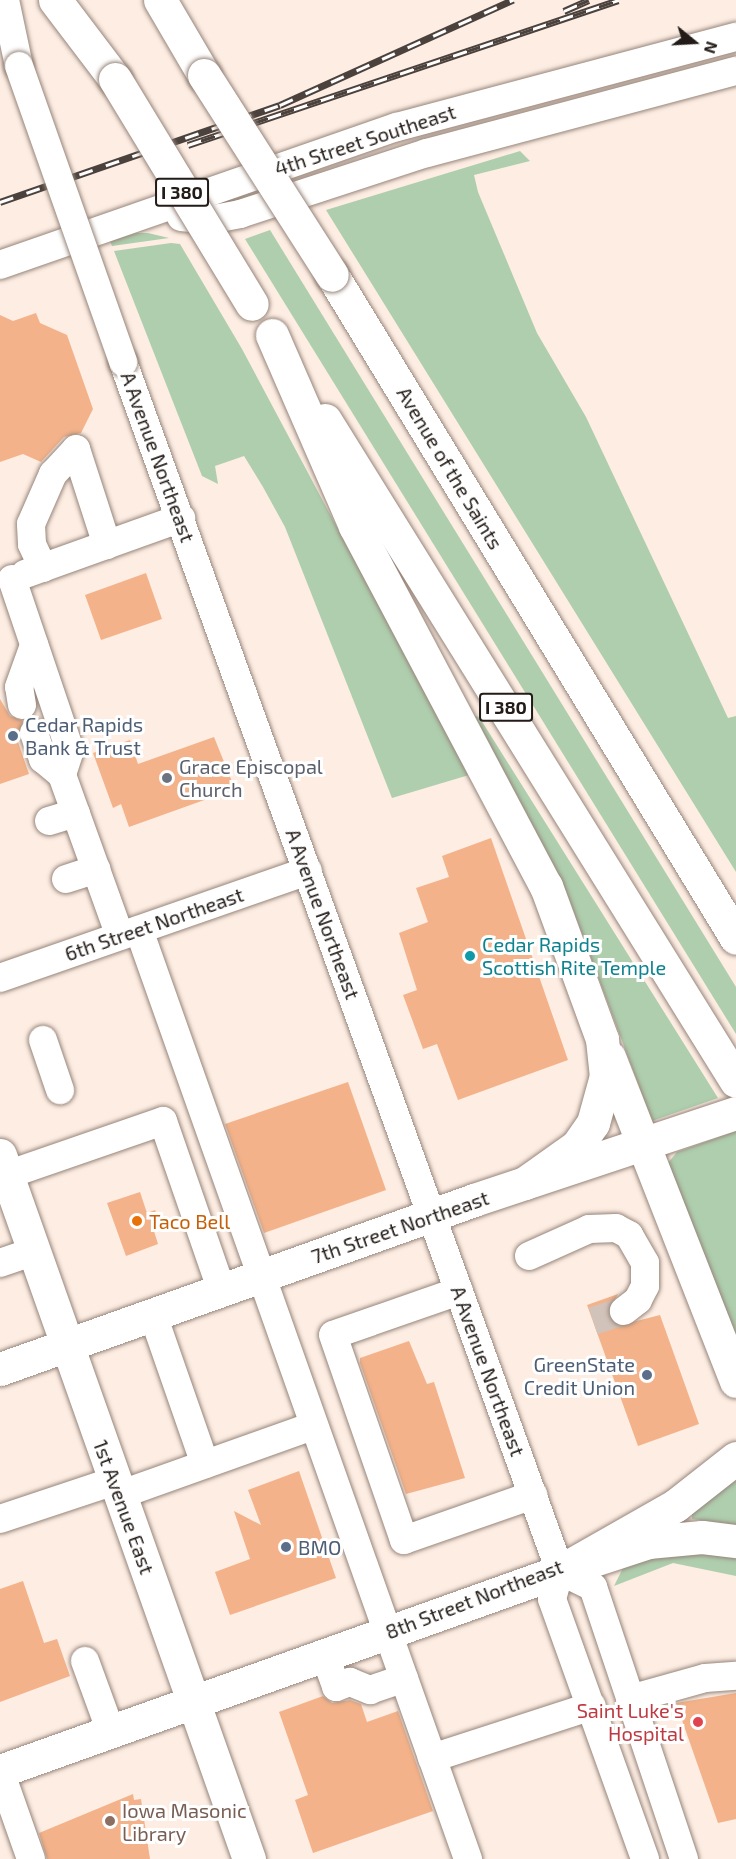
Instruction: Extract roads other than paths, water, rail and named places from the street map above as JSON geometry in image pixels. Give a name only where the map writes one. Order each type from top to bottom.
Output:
[{"type":"main road","points":[[55,0],[115,79]]},
{"type":"main road","name":"I 380","points":[[77,0],[115,79],[252,304],[736,1081]]},
{"type":"main road","name":"Avenue of the Saints","points":[[160,0],[204,75],[332,275],[736,938]]},
{"type":"main road","points":[[181,0],[204,75]]},
{"type":"main road","points":[[272,335],[355,526],[546,886],[602,1039],[652,1143],[736,1381]]},
{"type":"main road","points":[[525,1184],[577,1146],[593,1123],[606,1076],[602,1039]]},
{"type":"main road","name":"7th Street Northeast","points":[[0,1369],[432,1216],[736,1113]]},
{"type":"main road","name":"1st Avenue East","points":[[4,1165],[249,1859]]},
{"type":"main road","name":"8th Street Northeast","points":[[0,1771],[560,1571],[676,1505],[736,1458]]},
{"type":"main road","points":[[560,1571],[648,1542],[702,1537],[736,1541]]},
{"type":"street","points":[[5,0],[20,66]]},
{"type":"street","name":"A Avenue Northeast","points":[[0,20],[20,66],[123,362],[560,1571]]},
{"type":"street","name":"4th Street Southeast","points":[[0,265],[397,127],[736,37]]},
{"type":"street","points":[[152,212],[209,220],[240,214],[427,153],[736,71]]},
{"type":"street","points":[[43,568],[32,544],[30,524],[53,474],[76,449],[107,544]]},
{"type":"street","points":[[180,518],[6,581],[34,645],[70,750],[62,775],[62,817],[96,869],[161,992],[180,1046],[206,1099],[260,1277],[432,1758],[458,1845]]},
{"type":"street","points":[[22,705],[19,687],[34,645]]},
{"type":"street","points":[[34,733],[43,759],[62,775]]},
{"type":"street","points":[[66,879],[96,869]]},
{"type":"street","name":"6th Street Northeast","points":[[0,978],[308,871]]},
{"type":"street","points":[[43,1040],[60,1090]]},
{"type":"street","points":[[4,1165],[163,1121],[222,1291]]},
{"type":"street","points":[[529,1256],[589,1229],[616,1228],[629,1235],[645,1263],[645,1286],[638,1300],[624,1311]]},
{"type":"street","points":[[0,1263],[34,1251]]},
{"type":"street","points":[[459,1291],[333,1335],[404,1540],[533,1495]]},
{"type":"street","points":[[153,1316],[205,1464]]},
{"type":"street","points":[[0,1519],[205,1464],[314,1426]]},
{"type":"street","points":[[645,1859],[552,1599],[560,1571],[593,1587],[684,1859]]},
{"type":"street","points":[[325,1656],[336,1687],[350,1682],[370,1689],[404,1678]]},
{"type":"street","points":[[85,1661],[111,1732]]},
{"type":"street","points":[[630,1699],[705,1678],[736,1676]]},
{"type":"street","points":[[432,1758],[592,1706]]},
{"type":"street","points":[[0,1771],[32,1859]]},
{"type":"tunnel","points":[[593,1321],[624,1311]]},
{"type":"railway","points":[[0,202],[280,105],[513,0]]},
{"type":"railway","points":[[564,11],[589,0]]},
{"type":"railway","points":[[188,145],[618,0]]},
{"type":"place","name":"Cedar Rapids Bank & Trust","points":[[13,736]]},
{"type":"place","name":"Grace Episcopal Church","points":[[167,778]]},
{"type":"place","name":"Cedar Rapids Scottish Rite Temple","points":[[470,956]]},
{"type":"place","name":"Taco Bell","points":[[137,1221]]},
{"type":"place","name":"GreenState Credit Union","points":[[647,1375]]},
{"type":"place","name":"BMO","points":[[286,1547]]},
{"type":"place","name":"Saint Luke's Hospital","points":[[698,1722]]},
{"type":"place","name":"Iowa Masonic Library","points":[[110,1821]]}]
